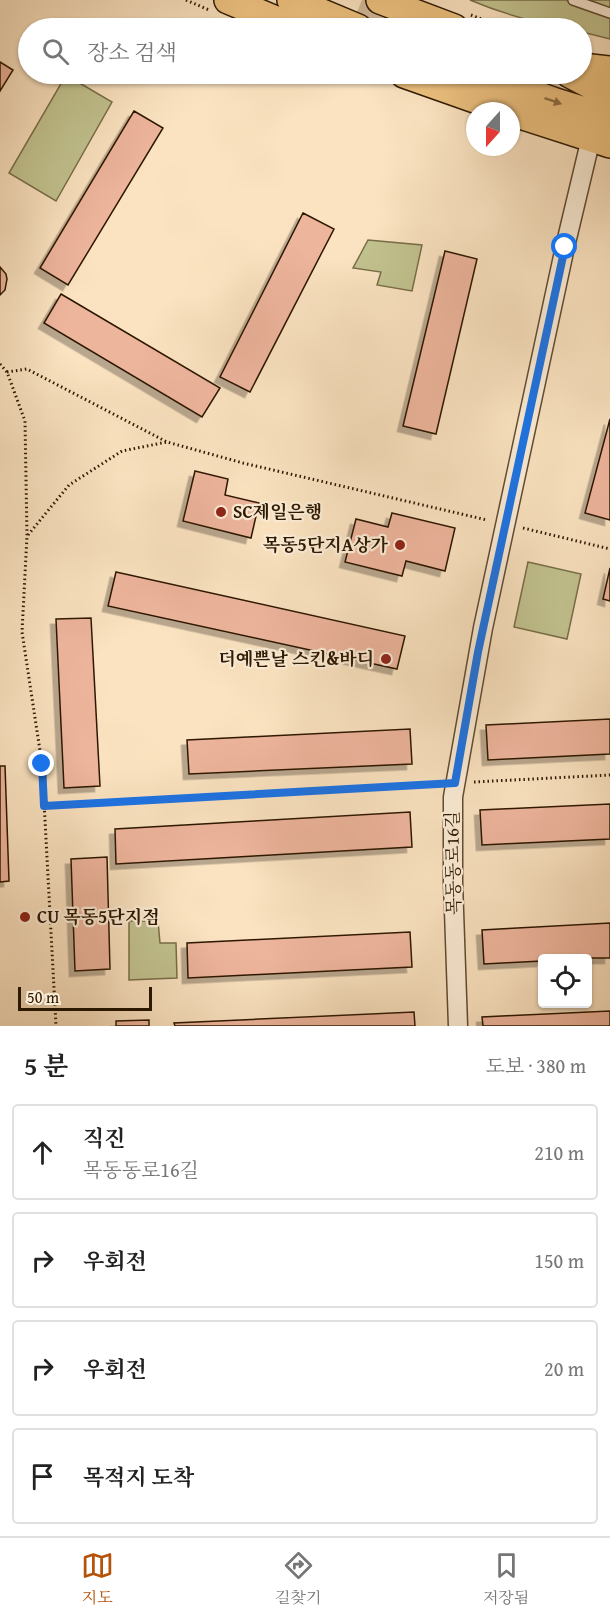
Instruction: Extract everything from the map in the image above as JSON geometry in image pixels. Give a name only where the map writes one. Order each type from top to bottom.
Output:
[{"type":"main road","points":[[228,0],[271,18]]},
{"type":"main road","points":[[291,0],[334,18]]},
{"type":"main road","points":[[380,0],[450,18]]},
{"type":"main road","points":[[592,69],[610,70]]},
{"type":"main road","points":[[433,84],[484,102]]},
{"type":"main road","points":[[506,84],[610,119]]},
{"type":"main road","points":[[589,84],[610,95]]},
{"type":"main road","points":[[520,114],[601,141]]},
{"type":"street","name":"목동동로16길","points":[[458,1026],[453,882],[455,783],[476,663],[565,247],[601,141]]},
{"type":"lane","points":[[573,0],[610,14]]},
{"type":"path","points":[[0,364],[7,372],[25,421],[27,536],[22,632],[42,764],[56,1026]]},
{"type":"path","points":[[7,372],[27,369],[166,442],[610,549]]},
{"type":"path","points":[[27,536],[69,485],[122,451],[166,442]]},
{"type":"path","points":[[44,806],[610,775]]},
{"type":"green space","points":[[470,0],[610,0],[610,39],[592,34],[592,18],[522,18]]},
{"type":"green space","points":[[61,84],[81,84],[112,102],[56,201],[9,173]]},
{"type":"green space","points":[[368,240],[422,245],[412,291],[377,285],[381,272],[353,268]]},
{"type":"green space","points":[[528,562],[581,574],[567,639],[514,627]]},
{"type":"green space","points":[[129,921],[158,921],[160,943],[176,943],[177,978],[129,980]]},
{"type":"building","points":[[0,62],[13,70],[0,91]]},
{"type":"building","points":[[134,111],[163,128],[68,285],[40,268]]},
{"type":"building","points":[[303,213],[334,229],[250,392],[220,377]]},
{"type":"building","points":[[445,251],[477,259],[436,434],[403,426]]},
{"type":"building","points":[[0,267],[7,279],[5,290],[0,295]]},
{"type":"building","points":[[61,294],[220,388],[202,417],[44,323]]},
{"type":"building","points":[[610,419],[610,520],[585,513]]},
{"type":"building","name":"SC제일은행","points":[[195,471],[228,479],[225,495],[259,503],[251,538],[183,521]]},
{"type":"building","name":"목동5단지A상가","points":[[392,513],[455,528],[445,571],[406,561],[402,576],[345,562],[356,519],[388,527]]},
{"type":"building","points":[[610,568],[610,601],[603,599]]},
{"type":"building","points":[[116,572],[405,636],[397,669],[108,606]]},
{"type":"building","points":[[91,618],[100,786],[64,788],[56,619]]},
{"type":"building","points":[[610,719],[610,754],[488,760],[486,725]]},
{"type":"building","points":[[410,729],[412,764],[189,774],[187,740]]},
{"type":"building","points":[[0,766],[5,766],[9,881],[0,882]]},
{"type":"building","points":[[610,804],[610,839],[482,845],[480,810]]},
{"type":"building","points":[[410,812],[412,847],[116,864],[115,829]]},
{"type":"building","points":[[107,857],[110,969],[75,971],[71,859]]},
{"type":"building","points":[[610,923],[610,958],[592,958],[592,954],[538,954],[538,961],[484,964],[482,930]]},
{"type":"building","points":[[410,932],[412,967],[188,978],[187,943]]},
{"type":"building","points":[[610,1011],[610,1026],[483,1026],[482,1017]]},
{"type":"building","points":[[414,1012],[415,1026],[175,1026],[174,1023]]},
{"type":"building","points":[[149,1020],[149,1026],[116,1026],[116,1021]]},
{"type":"tunnel","points":[[362,0],[403,17]]},
{"type":"tunnel","points":[[487,84],[502,89]]},
{"type":"place","name":"SC제일은행","points":[[221,512]]},
{"type":"place","name":"목동5단지A상가","points":[[400,545]]},
{"type":"place","name":"더예쁜날 스킨&바디","points":[[386,659]]},
{"type":"place","name":"CU 목동5단지점","points":[[25,917]]},
{"type":"route","points":[[42,764],[44,806],[455,783],[478,652],[565,247]]}]
